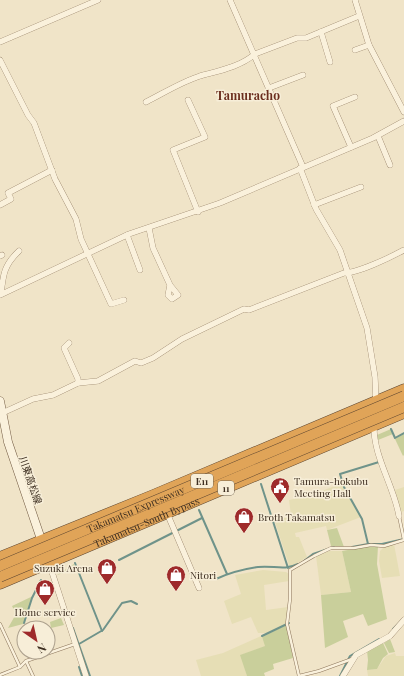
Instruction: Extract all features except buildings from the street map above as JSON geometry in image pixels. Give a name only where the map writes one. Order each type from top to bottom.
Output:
[{"type":"highway","name":"11","points":[[0,557],[404,389]]},
{"type":"highway","name":"Takamatsu Expressway","points":[[0,565],[404,396]]},
{"type":"highway","name":"Takamatsu Expressway","points":[[0,578],[404,407]]},
{"type":"highway","name":"Takamatsu-South Bypass","points":[[0,584],[404,413]]},
{"type":"highway","name":"11","points":[[0,565],[21,555],[41,540]]},
{"type":"highway","name":"11","points":[[0,578],[26,568],[49,563]]},
{"type":"main road","name":"川東高松線","points":[[0,401],[1,414],[8,442],[49,563]]},
{"type":"street","points":[[0,42],[98,0]]},
{"type":"street","points":[[230,0],[269,88],[301,167],[314,205],[333,236],[348,273],[367,328],[375,377],[376,400],[374,433],[377,448],[393,490],[399,516]]},
{"type":"street","points":[[355,0],[369,45],[404,112]]},
{"type":"street","points":[[146,102],[176,86],[201,76],[223,70],[255,54],[297,38],[306,38],[347,19],[359,16]]},
{"type":"street","points":[[321,32],[330,62]]},
{"type":"street","points":[[355,50],[369,45]]},
{"type":"street","points":[[0,60],[34,124],[52,170],[76,219],[81,239],[111,304],[124,300]]},
{"type":"street","points":[[269,88],[303,74]]},
{"type":"street","points":[[352,147],[333,106],[355,97]]},
{"type":"street","points":[[188,100],[205,137],[172,150],[198,212]]},
{"type":"street","points":[[0,294],[127,235],[198,212],[263,185],[301,167],[378,136],[404,121]]},
{"type":"street","points":[[378,136],[390,165]]},
{"type":"street","points":[[0,205],[11,200],[8,193],[52,170]]},
{"type":"street","points":[[314,205],[361,187]]},
{"type":"street","points":[[149,228],[153,248],[170,285]]},
{"type":"street","points":[[127,235],[140,270]]},
{"type":"street","points":[[1,414],[33,399],[53,395],[78,383],[98,381],[135,361],[141,363],[147,361],[182,339],[244,309],[249,310],[344,273],[348,273],[390,258],[404,250]]},
{"type":"street","points":[[0,294],[3,274],[10,259],[19,251]]},
{"type":"street","points":[[69,343],[64,348],[78,379],[78,383]]},
{"type":"street","points":[[167,513],[199,588]]},
{"type":"street","points":[[49,563],[86,676]]},
{"type":"street","points":[[343,676],[352,659],[364,650],[390,636],[404,621]]},
{"type":"lane","points":[[352,659],[319,671],[299,676],[287,624],[290,599],[290,570],[331,548],[354,548],[371,545],[384,546],[404,540],[399,516]]},
{"type":"lane","points":[[0,624],[20,667]]},
{"type":"lane","points":[[0,675],[20,667],[26,661],[75,644]]},
{"type":"lane","points":[[26,661],[32,676]]},
{"type":"shaded area","points":[[342,483],[361,517],[327,530],[326,526],[295,533],[296,537],[299,537],[307,557],[290,568],[275,522],[291,515],[289,500],[312,495]]},
{"type":"shaded area","points":[[404,487],[404,511],[401,512],[395,490]]},
{"type":"shaded area","points":[[394,544],[400,576],[382,578],[379,561],[380,551],[384,547]]},
{"type":"shaded area","points":[[329,551],[342,551],[351,592],[321,595],[316,556]]},
{"type":"shaded area","points":[[263,570],[286,572],[289,574],[289,581],[264,585],[266,610],[288,607],[286,624],[267,633],[258,633],[251,617],[232,624],[224,601],[241,594],[235,575]]},
{"type":"shaded area","points":[[261,636],[266,646],[241,655],[247,676],[201,676],[196,660],[223,653]]},
{"type":"shaded area","points":[[395,653],[396,656],[404,656],[404,676],[368,676],[367,670],[377,669],[386,656]]},
{"type":"green space","points":[[391,429],[393,434],[378,440],[377,435]]},
{"type":"green space","points":[[404,434],[404,455],[403,456],[395,439]]},
{"type":"green space","points":[[337,528],[344,547],[331,546],[327,530]]},
{"type":"green space","points":[[378,546],[377,564],[387,619],[368,626],[363,614],[343,621],[348,637],[325,648],[321,595],[351,592],[342,551]]},
{"type":"green space","points":[[74,564],[76,569],[57,575]]},
{"type":"green space","points":[[33,596],[24,620],[16,620],[16,626],[8,628],[16,614],[12,606]]},
{"type":"green space","points":[[61,618],[64,625],[56,627],[56,620]]},
{"type":"green space","points":[[286,625],[293,658],[273,664],[274,669],[264,673],[265,676],[247,676],[240,655],[265,646],[262,637]]},
{"type":"green space","points":[[390,639],[395,652],[389,653],[384,643]]},
{"type":"green space","points":[[383,643],[388,654],[383,658],[377,669],[367,670],[367,651]]},
{"type":"waterway","points":[[391,429],[395,438],[404,433]]},
{"type":"waterway","points":[[368,544],[362,519],[344,487],[340,474],[379,462]]},
{"type":"waterway","points":[[261,484],[288,568]]},
{"type":"waterway","points":[[199,510],[227,574]]},
{"type":"waterway","points":[[119,560],[202,518]]},
{"type":"waterway","points":[[352,547],[368,544],[382,544],[404,539]]},
{"type":"waterway","points":[[304,561],[313,554],[334,547]]},
{"type":"waterway","points":[[75,563],[102,631]]},
{"type":"waterway","points":[[216,579],[242,570],[263,567],[288,567],[298,564]]},
{"type":"waterway","points":[[25,620],[32,598],[41,580]]},
{"type":"waterway","points":[[79,644],[103,630],[122,603],[131,601],[137,604]]},
{"type":"waterway","points":[[393,629],[402,620]]},
{"type":"waterway","points":[[262,636],[289,623]]},
{"type":"waterway","points":[[73,628],[90,676]]},
{"type":"waterway","points":[[340,676],[350,656],[379,639]]},
{"type":"waterway","points":[[79,667],[82,676]]},
{"type":"place","name":"Tamura-hokubu Meeting Hall","points":[[280,504]]},
{"type":"place","name":"Broth Takamatsu","points":[[244,534]]},
{"type":"place","name":"Suzuki Arena","points":[[107,585]]},
{"type":"place","name":"Nitori","points":[[176,592]]},
{"type":"place","name":"Home service","points":[[45,606]]},
{"type":"district","name":"Tamuracho","points":[[248,95]]}]
